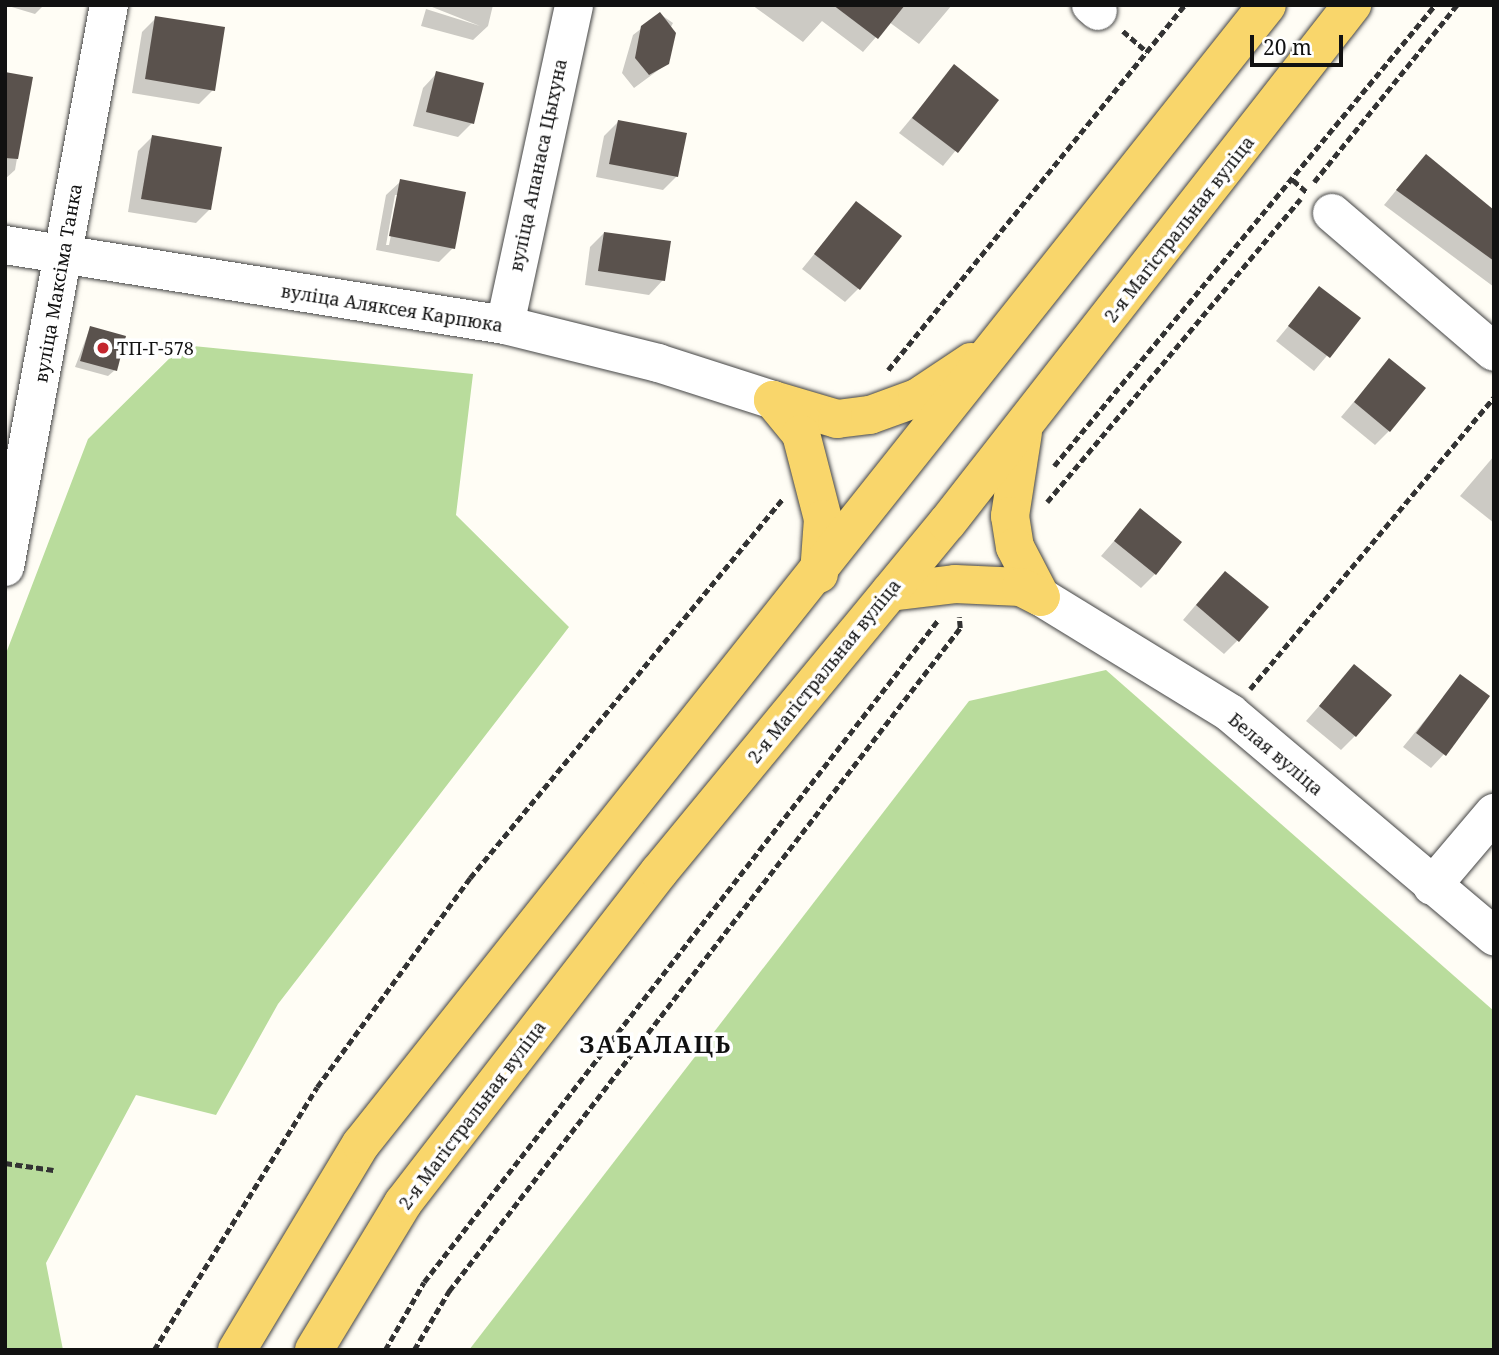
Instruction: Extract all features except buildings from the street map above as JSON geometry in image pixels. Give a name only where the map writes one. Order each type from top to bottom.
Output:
[{"type":"main road","points":[[237,1350],[361,1144],[819,574],[1267,5]]},
{"type":"main road","name":"2-я Магістральная вуліца","points":[[314,1350],[403,1203],[659,872],[1025,425],[1353,5]]},
{"type":"main road","points":[[773,400],[837,419],[870,415],[917,397],[998,344]]},
{"type":"main road","points":[[773,400],[801,434],[823,519],[819,574]]},
{"type":"main road","points":[[1025,425],[1010,516],[1015,547],[1041,597]]},
{"type":"main road","points":[[890,592],[949,599],[1021,587],[1041,597]]},
{"type":"street","name":"вуліца Максіма Танка","points":[[6,564],[109,5]]},
{"type":"street","name":"вуліца Апанаса Цыхуна","points":[[505,325],[574,5]]},
{"type":"street","points":[[1332,213],[1494,352]]},
{"type":"street","name":"вуліца Аляксея Карпюка","points":[[5,245],[64,257],[505,325],[659,363],[773,400]]},
{"type":"street","name":"Белая вуліца","points":[[1041,597],[1230,713],[1494,936]]},
{"type":"street","points":[[1432,886],[1494,813]]},
{"type":"path","points":[[882,379],[1185,5]]},
{"type":"path","points":[[1062,457],[1435,5]]},
{"type":"path","points":[[1010,516],[1038,512],[1457,5]]},
{"type":"path","points":[[1230,713],[1494,397]]},
{"type":"path","points":[[154,1350],[317,1087],[470,878],[788,494]]},
{"type":"path","points":[[385,1350],[424,1282],[949,599]]},
{"type":"path","points":[[414,1350],[449,1291],[960,628],[949,599]]},
{"type":"path","points":[[5,1163],[53,1170]]},
{"type":"green space","points":[[183,345],[473,374],[456,515],[569,627],[278,1004],[216,1115],[136,1095],[46,1263],[63,1350],[5,1350],[5,656],[88,439]]},
{"type":"green space","points":[[1106,670],[1494,1011],[1494,1350],[469,1350],[969,701]]},
{"type":"place","name":"ТП-Г-578","points":[[103,348]]},
{"type":"district","name":"ЗАБАЛАЦЬ","points":[[656,1044]]}]
